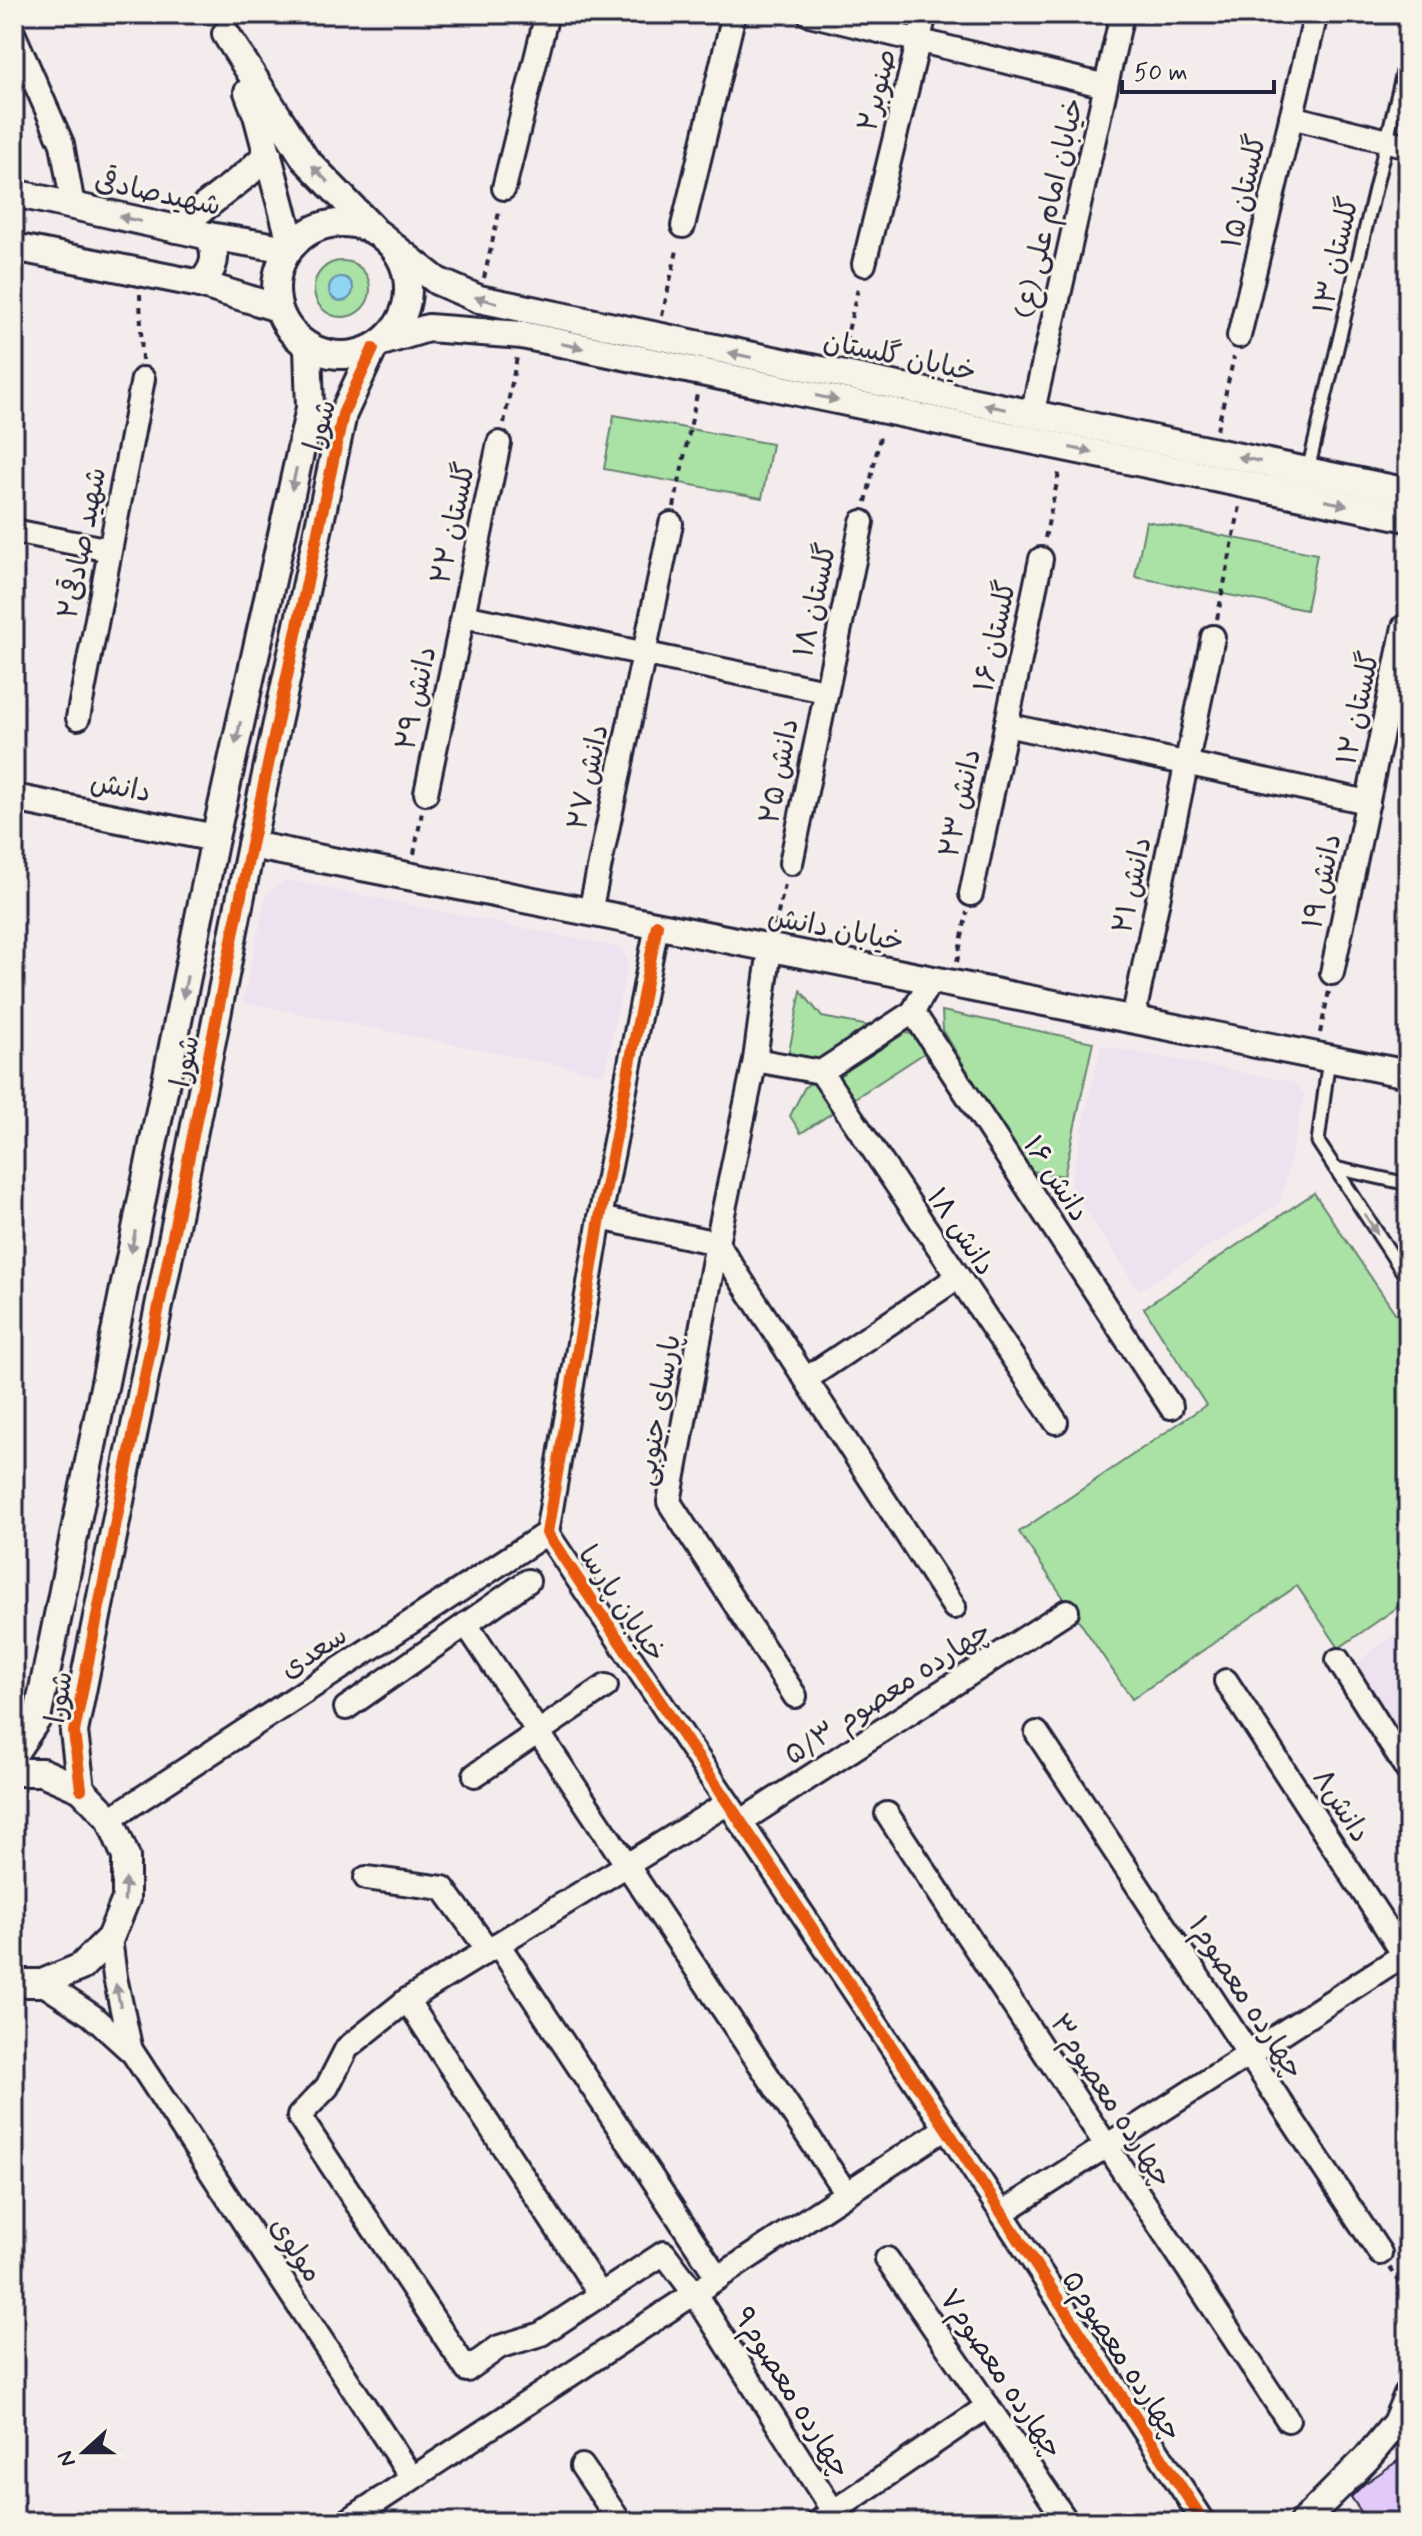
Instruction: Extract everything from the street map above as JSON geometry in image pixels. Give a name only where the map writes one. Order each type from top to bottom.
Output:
[{"type":"street","points":[[504,188],[547,14]]},
{"type":"street","points":[[683,226],[734,14]]},
{"type":"street","points":[[809,14],[1106,86]]},
{"type":"street","name":"صنوبر۲","points":[[864,264],[925,14]]},
{"type":"street","name":"خیابان امام علی (ع)","points":[[1032,415],[1122,14]]},
{"type":"street","name":"گلستان ۱۵","points":[[1239,336],[1316,14]]},
{"type":"street","points":[[222,24],[257,115],[290,247]]},
{"type":"street","name":"خیابان گلستان","points":[[222,24],[305,159],[384,238],[437,281],[479,299],[1408,492]]},
{"type":"street","points":[[14,35],[62,144],[73,206]]},
{"type":"street","points":[[1291,117],[1397,143]]},
{"type":"street","points":[[176,229],[268,154]]},
{"type":"street","name":"شهیدصادقی","points":[[14,193],[209,236],[290,247]]},
{"type":"street","points":[[351,222],[384,238],[406,270],[409,296],[402,321],[379,345],[351,356],[329,355],[308,347],[290,332],[278,308],[275,282],[290,247],[306,232],[328,223],[351,222]]},
{"type":"street","points":[[200,284],[215,262],[209,236]]},
{"type":"street","points":[[14,247],[200,284],[278,308]]},
{"type":"street","name":"خیابان گلستان","points":[[379,345],[428,328],[522,335],[1408,518]]},
{"type":"street","name":"شورا","points":[[81,1789],[74,1732],[251,845],[343,414],[379,345]]},
{"type":"street","name":"شورا","points":[[14,1753],[36,1722],[215,838],[310,408],[308,347]]},
{"type":"street","name":"شهید صادقی۲","points":[[78,718],[143,379]]},
{"type":"street","name":"گلستان ۲۲","points":[[463,616],[499,443]]},
{"type":"street","name":"گلستان ۱۸","points":[[825,691],[862,522]]},
{"type":"street","name":"دانش ۲۷","points":[[590,912],[671,524]]},
{"type":"street","points":[[14,531],[110,550]]},
{"type":"street","name":"گلستان ۱۶","points":[[1006,725],[1041,559]]},
{"type":"street","points":[[463,616],[825,691]]},
{"type":"street","name":"دانش ۲۹","points":[[426,793],[463,616]]},
{"type":"street","name":"گلستان ۱۲","points":[[1368,802],[1404,627]]},
{"type":"street","name":"دانش ۲۱","points":[[1133,1019],[1213,637]]},
{"type":"street","name":"دانش ۲۵","points":[[791,863],[825,691]]},
{"type":"street","points":[[1006,725],[1368,802]]},
{"type":"street","name":"دانش ۲۳","points":[[971,894],[1006,725]]},
{"type":"street","name":"دانش","points":[[14,798],[215,838]]},
{"type":"street","name":"دانش ۱۹","points":[[1332,973],[1368,802]]},
{"type":"street","name":"خیابان دانش","points":[[251,845],[1408,1074]]},
{"type":"street","name":"خیابان پارسا","points":[[657,925],[600,1218],[547,1533],[1002,2213]]},
{"type":"street","name":"پارسای جنوبی","points":[[770,948],[755,1060],[669,1502],[795,1696]]},
{"type":"street","points":[[755,1060],[821,1072],[913,1012],[942,982]]},
{"type":"street","name":"دانش ۱۶","points":[[913,1012],[1171,1407]]},
{"type":"street","name":"دانش ۱۸","points":[[821,1072],[1056,1422]]},
{"type":"street","points":[[600,1218],[717,1243],[954,1607]]},
{"type":"street","points":[[806,1379],[958,1277]]},
{"type":"street","name":"سعدی","points":[[110,1819],[547,1533]]},
{"type":"street","points":[[346,1708],[528,1581]]},
{"type":"street","name":"چهارده معصوم ۵/۳","points":[[600,2294],[541,2334],[499,2347],[467,2370],[299,2116],[327,2087],[347,2048],[407,2000],[628,1864],[734,1813],[1067,1611]]},
{"type":"street","points":[[466,1624],[846,2193]]},
{"type":"street","points":[[1338,1660],[1408,1771]]},
{"type":"street","name":"دانش۸","points":[[1226,1681],[1407,1956]]},
{"type":"street","points":[[475,1775],[606,1686]]},
{"type":"street","points":[[36,1722],[43,1730],[53,1733],[64,1735],[74,1732]]},
{"type":"street","name":"چهارده معصوم۱","points":[[1037,1733],[1380,2253]]},
{"type":"street","points":[[14,1772],[42,1772],[81,1789],[110,1819],[126,1857],[126,1899],[110,1938],[81,1967],[42,1983],[14,1983]]},
{"type":"street","name":"چهارده معصوم۳","points":[[887,1814],[1288,2420]]},
{"type":"street","points":[[366,1878],[443,1888],[493,1947],[718,2278]]},
{"type":"street","points":[[110,1938],[115,1977],[132,2053]]},
{"type":"street","points":[[1002,2213],[1407,1956]]},
{"type":"street","points":[[42,1983],[91,2015],[132,2053]]},
{"type":"street","points":[[407,2000],[600,2294]]},
{"type":"street","name":"مولوی","points":[[132,2053],[411,2477]]},
{"type":"street","points":[[346,2522],[946,2128]]},
{"type":"street","name":"چهارده معصوم۵","points":[[1002,2213],[1204,2522]]},
{"type":"street","name":"چهارده معصوم۹","points":[[600,2294],[664,2253],[695,2294],[830,2519]]},
{"type":"street","name":"چهارده معصوم۷","points":[[887,2259],[1067,2522]]},
{"type":"street","points":[[1303,2522],[1402,2418],[1408,2394]]},
{"type":"street","points":[[830,2519],[988,2406]]},
{"type":"street","points":[[582,2466],[620,2522]]},
{"type":"lane","name":"گلستان ۱۳","points":[[1308,471],[1397,143],[1408,51]]},
{"type":"lane","points":[[1322,1056],[1318,1142],[1408,1280]]},
{"type":"lane","points":[[1335,1168],[1408,1184]]},
{"type":"path","points":[[479,299],[504,188]]},
{"type":"path","points":[[657,338],[683,226]]},
{"type":"path","points":[[838,375],[864,264]]},
{"type":"path","points":[[139,272],[143,379]]},
{"type":"path","points":[[499,443],[522,335]]},
{"type":"path","points":[[1212,452],[1239,336]]},
{"type":"path","points":[[671,524],[701,372]]},
{"type":"path","points":[[862,522],[886,410]]},
{"type":"path","points":[[1041,559],[1064,447]]},
{"type":"path","points":[[1213,637],[1245,484]]},
{"type":"path","points":[[409,876],[426,793]]},
{"type":"path","points":[[770,948],[791,863]]},
{"type":"path","points":[[942,982],[971,894]]},
{"type":"path","points":[[1322,1056],[1332,973]]},
{"type":"path","points":[[1380,2253],[1408,2294]]},
{"type":"shaded area","points":[[287,880],[620,948],[628,961],[604,1074],[243,1002],[267,893]]},
{"type":"shaded area","points":[[1101,1046],[1293,1082],[1304,1095],[1280,1203],[1139,1290],[1070,1186]]},
{"type":"shaded area","points":[[1408,1625],[1408,1747],[1355,1664]]},
{"type":"green space","points":[[342,261],[362,269],[370,289],[362,309],[342,317],[322,309],[314,289],[322,269]]},
{"type":"green space","points":[[614,415],[772,444],[762,498],[604,469]]},
{"type":"green space","points":[[1146,521],[1317,554],[1306,610],[1135,577]]},
{"type":"green space","points":[[801,991],[822,1017],[869,1026],[819,1062],[788,1057]]},
{"type":"green space","points":[[942,1011],[1093,1042],[1064,1176],[1026,1170],[943,1030]]},
{"type":"green space","points":[[891,1031],[912,1034],[926,1052],[801,1133],[790,1116],[805,1087]]},
{"type":"green space","points":[[1314,1193],[1408,1332],[1408,1600],[1339,1648],[1297,1586],[1132,1699],[1019,1532],[1206,1405],[1144,1308]]},
{"type":"water","points":[[341,277],[349,281],[353,289],[349,297],[341,301],[333,297],[329,289],[333,281]]},
{"type":"building","points":[[1408,2454],[1408,2522],[1368,2522],[1351,2497],[1364,2484]]},
{"type":"cycle path","points":[[81,1789],[74,1732],[251,845],[343,414],[373,349]]},
{"type":"cycle path","points":[[657,925],[600,1218],[547,1533],[946,2128],[1204,2522]]}]
